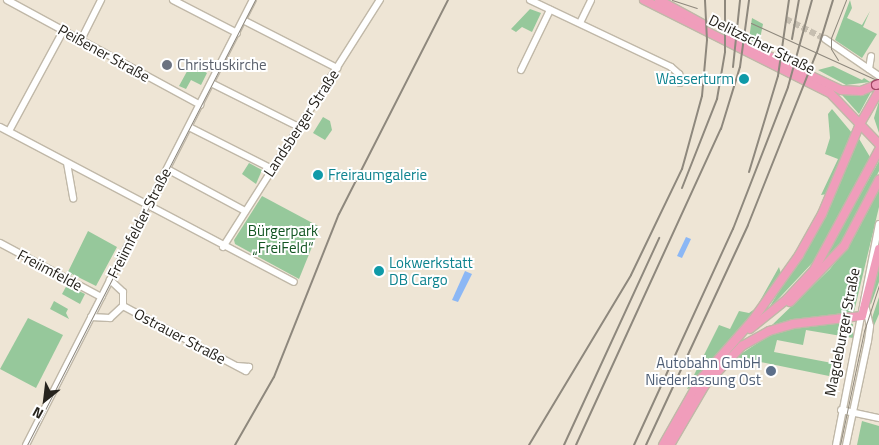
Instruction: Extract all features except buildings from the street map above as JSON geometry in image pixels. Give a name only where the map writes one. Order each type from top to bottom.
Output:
[{"type":"main road","name":"Delitzscher Straße","points":[[644,0],[826,90],[879,144]]},
{"type":"main road","name":"Delitzscher Straße","points":[[659,0],[831,86],[856,92],[878,87]]},
{"type":"main road","points":[[670,445],[705,385],[739,344],[798,255],[822,214],[860,124],[878,87]]},
{"type":"main road","points":[[663,445],[700,380],[787,299],[814,270],[879,150]]},
{"type":"main road","points":[[739,344],[825,269],[847,240],[879,180]]},
{"type":"main road","name":"Magdeburger Straße","points":[[866,309],[879,249]]},
{"type":"main road","points":[[739,344],[769,331],[793,324],[860,317],[866,309]]},
{"type":"street","name":"Peißener Straße","points":[[8,0],[200,105]]},
{"type":"street","points":[[81,40],[101,0]]},
{"type":"street","points":[[173,0],[236,33]]},
{"type":"street","name":"Freiimfelder Straße","points":[[26,445],[253,0]]},
{"type":"street","name":"Landsberger Straße","points":[[224,246],[380,0]]},
{"type":"street","points":[[530,0],[671,67],[678,74],[680,83]]},
{"type":"street","points":[[580,23],[591,0]]},
{"type":"street","points":[[521,70],[550,10]]},
{"type":"street","points":[[243,20],[337,68]]},
{"type":"street","points":[[9,131],[63,30]]},
{"type":"street","points":[[825,39],[879,76]]},
{"type":"street","points":[[869,69],[871,56]]},
{"type":"street","points":[[211,82],[299,127]]},
{"type":"street","points":[[0,127],[294,282]]},
{"type":"street","points":[[189,127],[272,170]]},
{"type":"street","points":[[66,163],[74,198]]},
{"type":"street","points":[[167,169],[245,211]]},
{"type":"street","name":"Magdeburger Straße","points":[[836,445],[841,410],[879,224]]},
{"type":"street","name":"Freiimfelde","points":[[0,243],[101,297]]},
{"type":"street","name":"Ostrauer Straße","points":[[91,317],[110,318],[123,306],[123,292],[110,280]]},
{"type":"street","name":"Ostrauer Straße","points":[[123,306],[238,366]]},
{"type":"street","name":"Magdeburger Straße","points":[[846,445],[870,331],[866,309]]},
{"type":"street","points":[[841,410],[879,418]]},
{"type":"green space","points":[[850,0],[852,8],[847,18],[862,25],[870,11],[863,27],[877,34],[862,58],[835,40]]},
{"type":"green space","points":[[530,9],[541,13],[532,32],[522,27],[516,32],[511,29]]},
{"type":"green space","points":[[752,18],[763,24],[760,39],[755,43],[749,39]]},
{"type":"green space","points":[[191,64],[207,73],[201,85],[191,80],[186,89],[179,86]]},
{"type":"green space","points":[[833,66],[870,82],[846,85],[818,70]]},
{"type":"green space","points":[[871,92],[859,114],[842,95],[861,95]]},
{"type":"green space","points":[[879,101],[879,133],[874,118]]},
{"type":"green space","points":[[832,109],[852,133],[827,194],[821,195],[838,159],[825,154],[830,138],[828,114]]},
{"type":"green space","points":[[323,117],[330,121],[332,130],[325,140],[313,133]]},
{"type":"green space","points":[[858,137],[870,157],[851,194],[815,260],[767,311],[823,219]]},
{"type":"green space","points":[[879,161],[879,171],[837,251],[792,296],[827,254]]},
{"type":"green space","points":[[249,163],[262,170],[256,184],[242,174]]},
{"type":"green space","points":[[879,190],[879,207],[854,312],[772,325],[830,269],[852,241]]},
{"type":"green space","name":"Bürgerpark „FreiFeld“","points":[[262,196],[320,227],[299,279],[235,244],[234,240]]},
{"type":"green space","points":[[88,231],[117,247],[96,286],[72,274],[70,278],[66,276]]},
{"type":"green space","points":[[879,263],[879,282],[871,304],[870,303]]},
{"type":"green space","points":[[779,267],[782,277],[691,388],[687,389],[719,325],[730,329],[739,311],[749,313],[756,308]]},
{"type":"green space","points":[[67,285],[85,294],[80,304],[62,294]]},
{"type":"green space","points":[[879,297],[879,314],[873,328],[872,318]]},
{"type":"green space","points":[[54,301],[68,309],[66,313],[69,319],[50,309]]},
{"type":"green space","points":[[28,318],[63,335],[36,388],[0,369]]},
{"type":"green space","points":[[847,322],[853,324],[853,338],[806,330],[803,345],[777,340],[774,352],[832,363],[829,376],[736,357],[770,335],[788,328]]},
{"type":"green space","points":[[862,421],[879,426],[879,445],[857,445]]},
{"type":"water","points":[[686,237],[691,239],[682,258],[677,256]]},
{"type":"water","points":[[465,271],[472,274],[458,302],[452,300]]},
{"type":"tunnel","points":[[786,19],[825,39]]},
{"type":"tram line","points":[[27,445],[255,0]]},
{"type":"tram line","points":[[672,0],[697,8]]},
{"type":"tram line","points":[[838,60],[831,49],[831,38],[846,0]]},
{"type":"tram line","points":[[751,23],[879,81]]},
{"type":"tram line","points":[[840,445],[864,331],[879,285]]},
{"type":"railway","points":[[235,445],[274,377],[339,214],[448,0]]},
{"type":"railway","points":[[529,445],[631,275],[682,169],[702,96],[707,40],[705,0]]},
{"type":"railway","points":[[682,188],[717,99],[725,52],[725,0]]},
{"type":"railway","points":[[733,67],[740,0]]},
{"type":"railway","points":[[576,445],[721,129],[740,67],[749,0]]},
{"type":"railway","points":[[749,172],[778,76],[789,0]]},
{"type":"railway","points":[[792,39],[799,0]]},
{"type":"railway","points":[[634,445],[733,229],[788,87],[812,0]]},
{"type":"railway","points":[[646,445],[748,225],[817,52],[833,0]]},
{"type":"railway","points":[[564,445],[659,238]]},
{"type":"place","name":"Christuskirche","points":[[167,65]]},
{"type":"place","name":"Wasserturm","points":[[744,79]]},
{"type":"place","name":"Freiraumgalerie","points":[[318,175]]},
{"type":"place","name":"Lokwerkstatt DB Cargo","points":[[379,271]]},
{"type":"place","name":"Autobahn GmbH Niederlassung Ost","points":[[771,371]]}]
